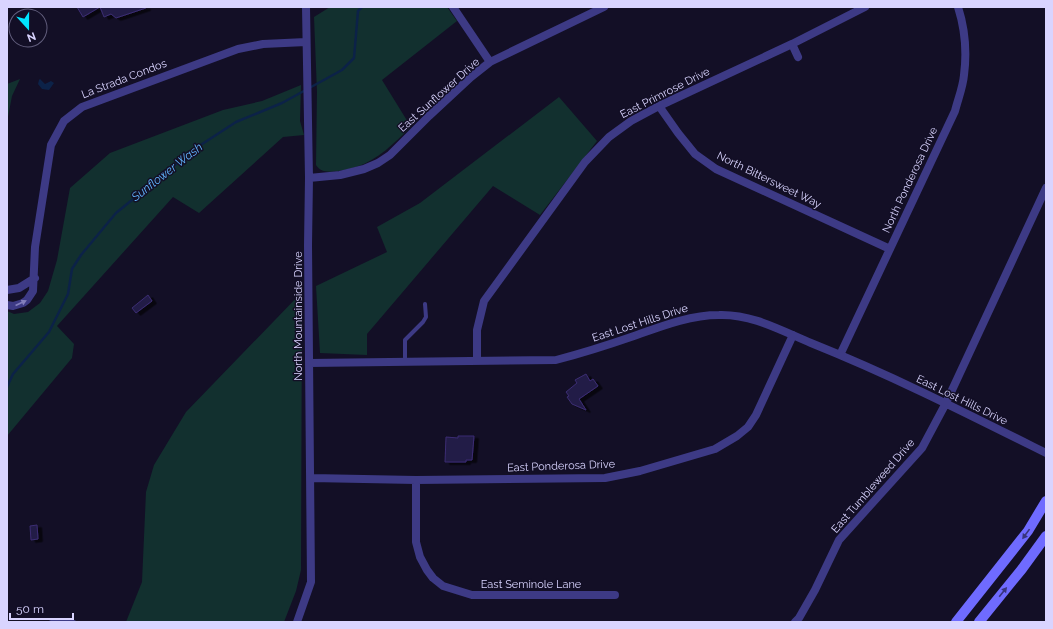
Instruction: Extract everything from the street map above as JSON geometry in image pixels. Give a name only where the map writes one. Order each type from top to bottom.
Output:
[{"type":"street","name":"North Mountainside Drive","points":[[297,622],[311,582],[309,178],[306,7]]},
{"type":"street","points":[[453,7],[490,62]]},
{"type":"street","name":"East Sunflower Drive","points":[[309,178],[340,175],[364,169],[378,163],[390,155],[429,116],[471,77],[490,62],[604,7]]},
{"type":"street","name":"East Primrose Drive","points":[[477,360],[477,330],[484,301],[585,162],[609,137],[630,121],[659,106],[792,44],[865,7]]},
{"type":"street","name":"North Ponderosa Drive","points":[[840,355],[955,111],[964,76],[966,39],[963,22],[958,7]]},
{"type":"street","name":"La Strada Condos","points":[[7,305],[18,306],[27,300],[33,291],[35,278],[35,247],[51,145],[64,121],[82,107],[225,53],[263,44],[306,42]]},
{"type":"street","points":[[792,44],[798,57]]},
{"type":"street","name":"North Bittersweet Way","points":[[659,106],[695,154],[716,169],[890,249]]},
{"type":"street","name":"East Tumbleweed Drive","points":[[795,622],[799,618],[815,590],[839,540],[922,448],[946,403],[1046,188]]},
{"type":"street","points":[[7,290],[19,288],[35,278]]},
{"type":"street","name":"East Lost Hills Drive","points":[[309,363],[556,360],[591,351],[672,323],[695,317],[718,315],[741,316],[761,321],[840,355],[946,403],[1046,453]]},
{"type":"street","name":"East Ponderosa Drive","points":[[311,478],[416,480],[605,478],[640,471],[715,449],[737,436],[748,427],[756,415],[793,335]]},
{"type":"street","name":"East Seminole Lane","points":[[416,480],[416,542],[420,557],[427,570],[433,578],[443,586],[472,595],[615,594]]},
{"type":"street","points":[[956,622],[1028,532],[1046,501]]},
{"type":"street","points":[[979,622],[1022,569],[1046,536]]},
{"type":"lane","points":[[405,362],[405,340],[426,317],[425,304]]},
{"type":"lane","points":[[51,622],[74,622]]},
{"type":"green space","points":[[330,7],[447,7],[457,21],[382,80],[411,127],[379,155],[364,164],[352,168],[328,172],[323,171],[316,165],[317,92],[314,17]]},
{"type":"green space","points":[[20,79],[12,96],[7,122],[7,84]]},
{"type":"green space","points":[[301,85],[300,121],[304,135],[283,137],[199,213],[173,197],[57,326],[74,344],[72,358],[7,436],[7,311],[14,314],[28,312],[40,303],[48,291],[57,260],[70,188],[110,153],[223,110],[262,101]]},
{"type":"green space","points":[[559,97],[597,141],[540,215],[493,186],[367,334],[367,355],[320,353],[316,286],[387,252],[377,227],[420,203]]},
{"type":"green space","points":[[302,292],[301,570],[296,591],[284,622],[126,622],[142,582],[146,492],[154,465],[186,412]]},
{"type":"water","points":[[40,79],[45,84],[51,81],[54,83],[49,90],[42,89],[38,84]]},
{"type":"building","points":[[77,7],[100,7],[83,17]]},
{"type":"building","points":[[100,7],[146,8],[116,18],[111,14],[104,17]]},
{"type":"building","points":[[148,295],[152,301],[136,313],[132,308]]},
{"type":"building","points":[[586,374],[590,381],[593,379],[598,386],[579,399],[586,410],[572,404],[567,397],[569,396],[566,392],[577,383],[575,380]]},
{"type":"building","points":[[458,436],[474,436],[472,460],[466,460],[466,462],[445,462],[446,437],[458,438]]},
{"type":"building","points":[[37,525],[38,539],[31,540],[30,526]]},
{"type":"waterway","name":"Sunflower Wash","points":[[7,387],[13,374],[49,332],[68,294],[72,269],[81,255],[116,213],[196,148],[236,122],[282,103],[342,70],[354,58],[358,11],[362,7]]}]
